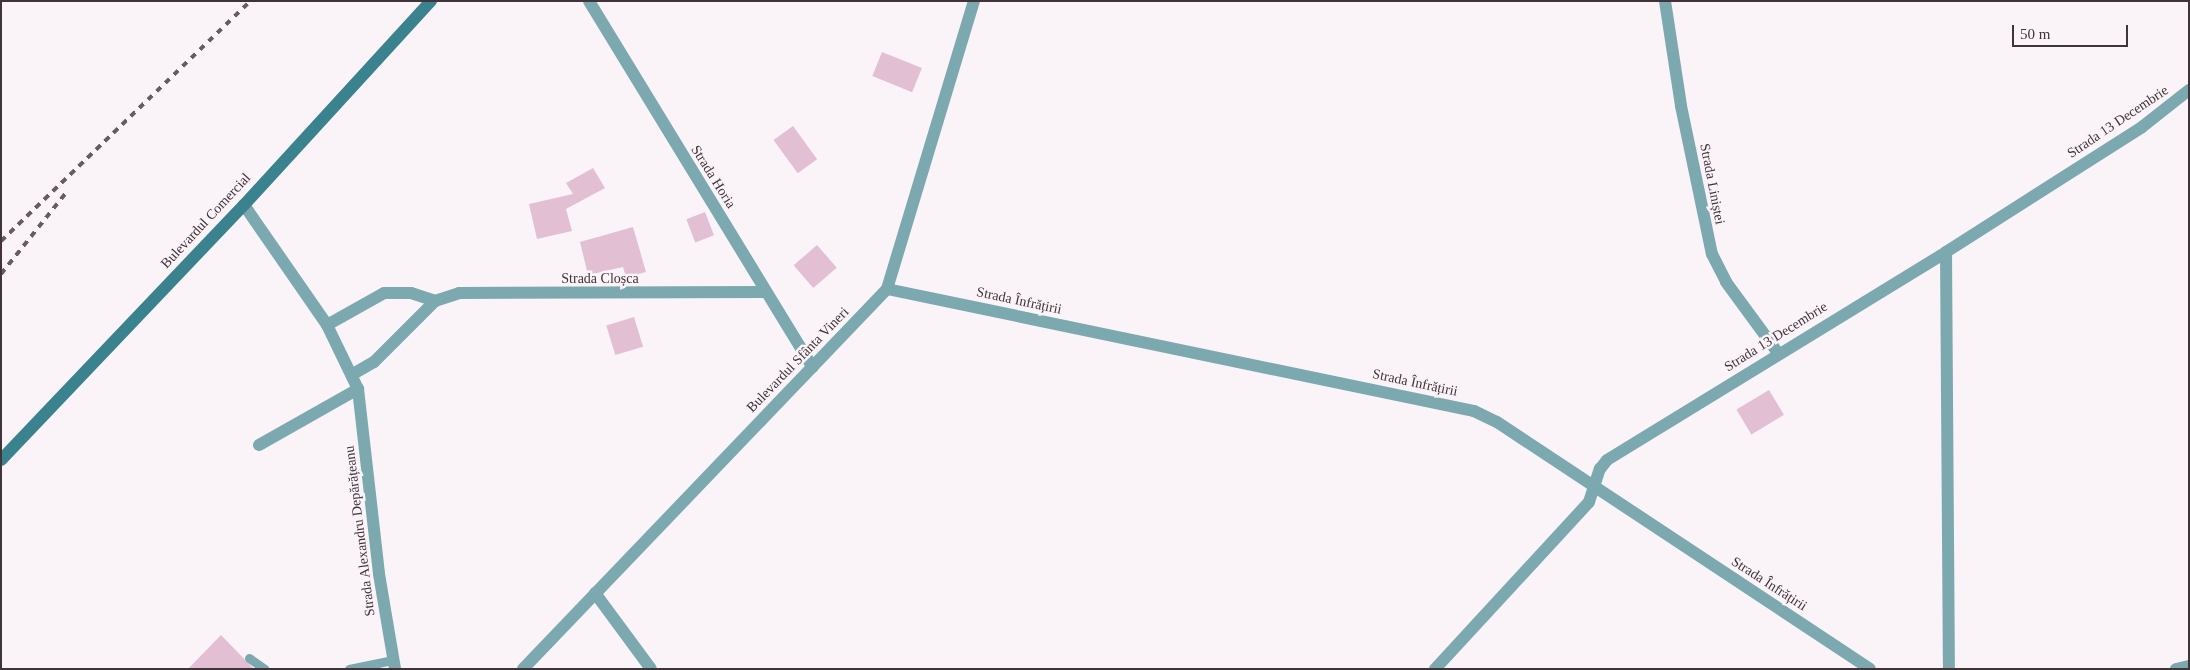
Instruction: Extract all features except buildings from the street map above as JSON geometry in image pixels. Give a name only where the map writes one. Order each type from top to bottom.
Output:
[{"type":"main road","name":"Bulevardul Comercial","points":[[1,460],[244,205],[431,1]]},
{"type":"street","name":"Strada Horia","points":[[589,1],[812,367]]},
{"type":"street","name":"Bulevardul Sfânta Vineri","points":[[523,669],[887,289],[974,1]]},
{"type":"street","name":"Strada Liniștei","points":[[1665,1],[1681,106],[1712,254],[1726,282],[1778,353]]},
{"type":"street","name":"Strada 13 Decembrie","points":[[1435,669],[1578,516],[1596,489],[1596,477],[1607,460],[1778,353],[1946,252],[2142,127],[2189,90]]},
{"type":"street","name":"Strada Alexandru Depărățeanu","points":[[244,205],[327,325],[353,374],[358,389],[379,574],[394,664]]},
{"type":"street","points":[[1946,252],[1949,669]]},
{"type":"street","name":"Strada Înfrățirii","points":[[887,289],[1474,411],[1497,422],[1870,669]]},
{"type":"street","name":"Strada Cloșca","points":[[353,374],[374,362],[434,301],[458,294],[766,292]]},
{"type":"street","points":[[327,325],[384,293],[411,293],[434,301]]},
{"type":"street","points":[[259,445],[358,389]]},
{"type":"street","points":[[595,593],[652,669]]},
{"type":"street","points":[[2176,669],[2189,666]]},
{"type":"lane","points":[[249,658],[265,669]]},
{"type":"lane","points":[[349,669],[394,664]]},
{"type":"railway","points":[[1,241],[250,1]]},
{"type":"railway","points":[[1,274],[66,193]]}]
